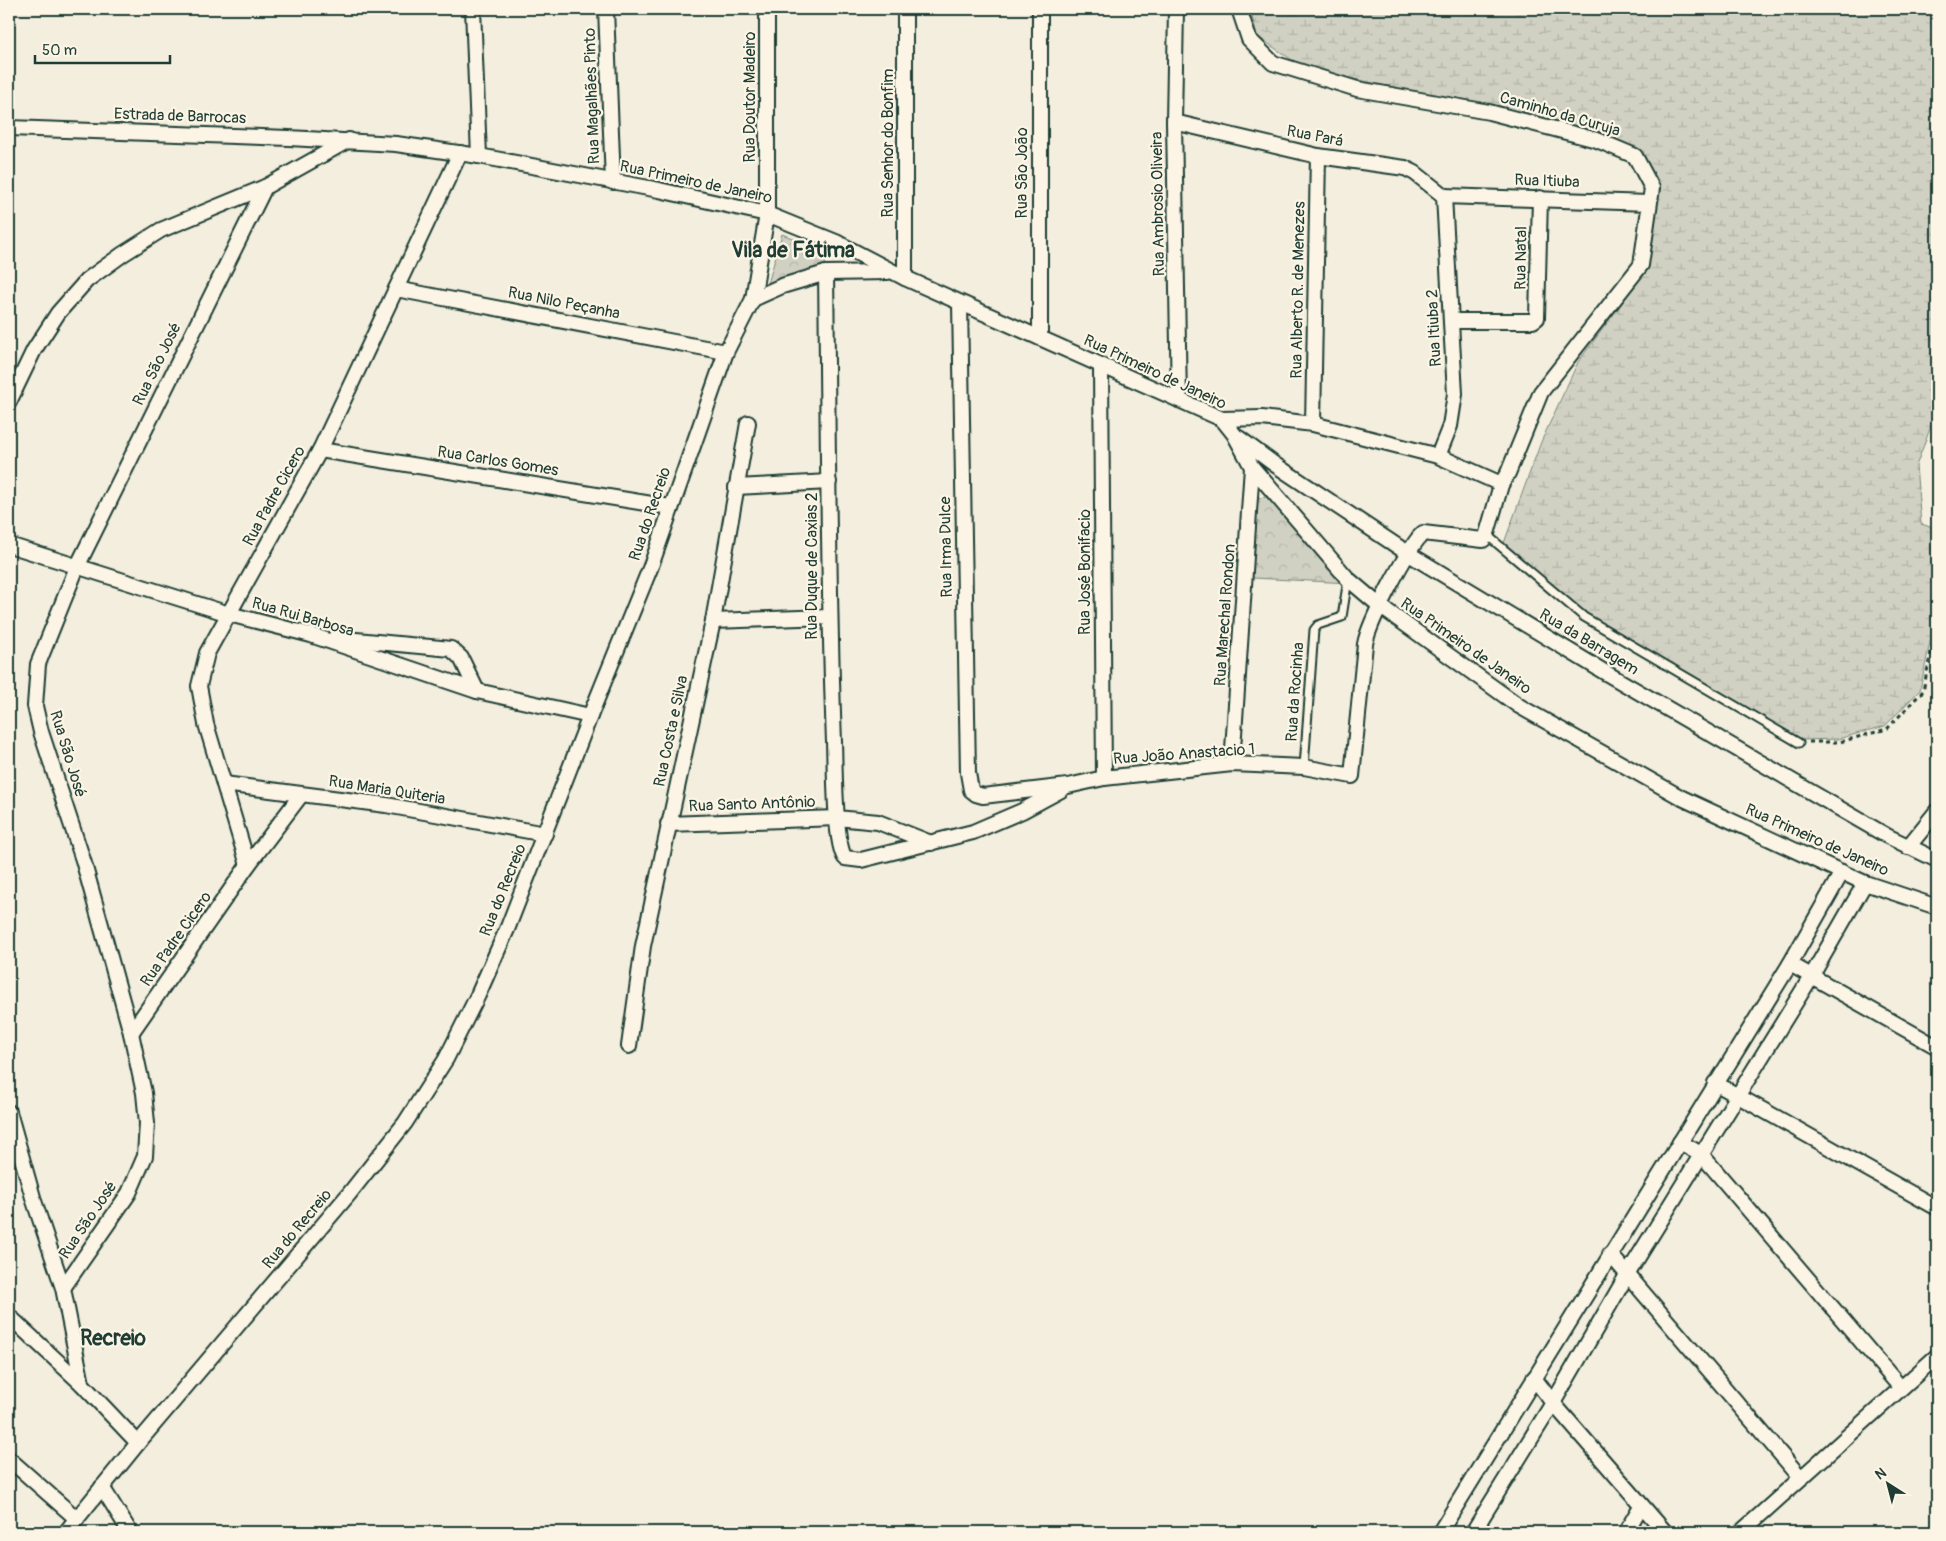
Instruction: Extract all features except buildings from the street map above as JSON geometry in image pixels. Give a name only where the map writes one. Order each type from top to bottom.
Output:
[{"type":"street","points":[[473,9],[479,156]]},
{"type":"street","name":"Rua Magalhães Pinto","points":[[606,9],[613,182]]},
{"type":"street","name":"Rua Doutor Madeiro","points":[[753,299],[767,214],[767,9]]},
{"type":"street","name":"Rua Senhor do Bonfim","points":[[905,9],[905,278]]},
{"type":"street","name":"Rua São João","points":[[1040,9],[1040,338]]},
{"type":"street","name":"Rua Ambrosio Oliveira","points":[[1176,9],[1174,122],[1178,400]]},
{"type":"street","name":"Caminho da Curuja","points":[[1239,9],[1249,39],[1273,62],[1356,89],[1507,117],[1597,140],[1635,156],[1652,188],[1640,265],[1540,392],[1508,473],[1501,485],[1487,536]]},
{"type":"street","name":"Rua Pará","points":[[1174,122],[1318,156],[1405,168],[1415,173],[1444,196]]},
{"type":"street","name":"Estrada de Barrocas","points":[[9,128],[349,140]]},
{"type":"street","points":[[9,402],[39,343],[58,313],[86,280],[161,230],[265,187],[349,140]]},
{"type":"street","name":"Rua Primeiro de Janeiro","points":[[349,140],[396,144],[479,156],[659,190],[767,214],[836,242],[891,272],[1222,419],[1234,434],[1252,467],[1348,579],[1380,606],[1519,706],[1682,798],[1865,883],[1937,907]]},
{"type":"street","name":"Rua Padre Cicero","points":[[248,865],[206,724],[199,686],[207,654],[320,450],[460,154]]},
{"type":"street","name":"Rua Alberto R. de Menezes","points":[[1313,424],[1318,156]]},
{"type":"street","name":"Rua São José","points":[[63,1288],[129,1193],[145,1156],[147,1123],[144,1093],[131,1033],[83,860],[41,732],[35,706],[38,664],[77,568],[265,187]]},
{"type":"street","name":"Rua Itiuba","points":[[1444,196],[1649,203]]},
{"type":"street","name":"Rua Itiuba 2","points":[[1438,456],[1450,426],[1455,394],[1444,196]]},
{"type":"street","name":"Rua Natal","points":[[1451,321],[1533,321],[1537,318],[1540,198]]},
{"type":"street","points":[[753,299],[782,286],[826,273],[891,272]]},
{"type":"street","name":"Rua Duque de Caxias 2","points":[[826,273],[830,617],[837,818],[841,852],[845,858]]},
{"type":"street","name":"Rua Nilo Peçanha","points":[[396,289],[726,352]]},
{"type":"street","name":"Rua do Recreio","points":[[66,1532],[138,1442],[349,1194],[405,1123],[446,1059],[478,995],[545,834],[590,716],[651,566],[670,507],[726,352],[753,299]]},
{"type":"street","name":"Rua Irma Dulce","points":[[960,303],[968,784],[971,790]]},
{"type":"street","name":"Rua José Bonifacio","points":[[1101,366],[1104,778]]},
{"type":"street","points":[[1222,419],[1262,418],[1313,424],[1438,456],[1501,484],[1508,473]]},
{"type":"street","name":"Rua Costa e Silva","points":[[629,1046],[643,946],[713,622],[748,423]]},
{"type":"street","name":"Rua da Barragem","points":[[1234,434],[1274,464],[1408,554],[1606,673],[1908,848],[1937,860]]},
{"type":"street","name":"Rua Carlos Gomes","points":[[320,450],[670,507]]},
{"type":"street","name":"Rua Marechal Rondon","points":[[1232,764],[1252,467]]},
{"type":"street","points":[[736,488],[829,482]]},
{"type":"street","points":[[1380,606],[1408,554],[1423,533],[1483,540],[1487,536]]},
{"type":"street","name":"Rua Rui Barbosa","points":[[9,545],[77,568],[229,614],[311,636],[477,691],[590,716]]},
{"type":"street","name":"Rua João Anastacio 1","points":[[971,790],[983,796],[1068,786],[1104,778],[1232,764],[1304,767],[1352,776],[1365,644],[1380,606]]},
{"type":"street","points":[[713,622],[830,617]]},
{"type":"street","points":[[311,636],[451,649],[461,658],[477,691]]},
{"type":"street","name":"Rua Maria Quiteria","points":[[224,784],[386,805],[545,834]]},
{"type":"street","name":"Rua João Anastacio 1","points":[[845,858],[850,860],[867,859],[973,832],[1022,811],[1068,786]]},
{"type":"street","name":"Rua Padre Cicero","points":[[131,1033],[248,865],[300,795]]},
{"type":"street","points":[[1908,848],[1937,811]]},
{"type":"street","points":[[837,818],[878,822],[931,843]]},
{"type":"street","name":"Rua Santo Antônio","points":[[668,824],[837,818]]},
{"type":"street","points":[[1440,1532],[1790,964],[1842,872]]},
{"type":"street","points":[[1473,1532],[1553,1403],[1627,1275],[1811,976],[1865,883]]},
{"type":"street","points":[[1790,964],[1937,1046]]},
{"type":"street","points":[[1715,1083],[1937,1208]]},
{"type":"street","name":"Rua São José","points":[[9,1112],[34,1201],[63,1288],[82,1384]]},
{"type":"street","points":[[1680,1142],[1701,1154],[1902,1388]]},
{"type":"street","points":[[1610,1254],[1801,1478]]},
{"type":"street","points":[[9,1316],[82,1384],[138,1442]]},
{"type":"street","points":[[1741,1532],[1937,1356]]},
{"type":"street","points":[[1534,1378],[1553,1403],[1666,1532]]},
{"type":"street","points":[[9,1460],[77,1519]]},
{"type":"street","points":[[102,1487],[130,1532]]},
{"type":"street","points":[[1626,1532],[1642,1506]]},
{"type":"lane","name":"Rua da Barragem","points":[[1487,536],[1584,617],[1799,743]]},
{"type":"lane","name":"Rua da Rocinha","points":[[1304,767],[1314,630],[1318,625],[1342,618],[1348,579]]},
{"type":"path","points":[[1799,743],[1840,742],[1887,729],[1923,690],[1937,623]]},
{"type":"green space","points":[[1250,9],[1937,9],[1937,410],[1916,466],[1921,524],[1937,529],[1937,609],[1920,690],[1885,726],[1838,739],[1801,740],[1588,614],[1504,543],[1541,442],[1578,362],[1648,268],[1658,186],[1640,152],[1474,105],[1304,68],[1257,36]]},
{"type":"green space","points":[[782,234],[822,250],[826,258],[825,267],[768,284]]},
{"type":"green space","points":[[1267,497],[1349,583],[1253,578],[1252,514],[1256,498]]},
{"type":"district","name":"Vila de Fátima","points":[[793,250]]},
{"type":"district","name":"Recreio","points":[[113,1338]]}]
